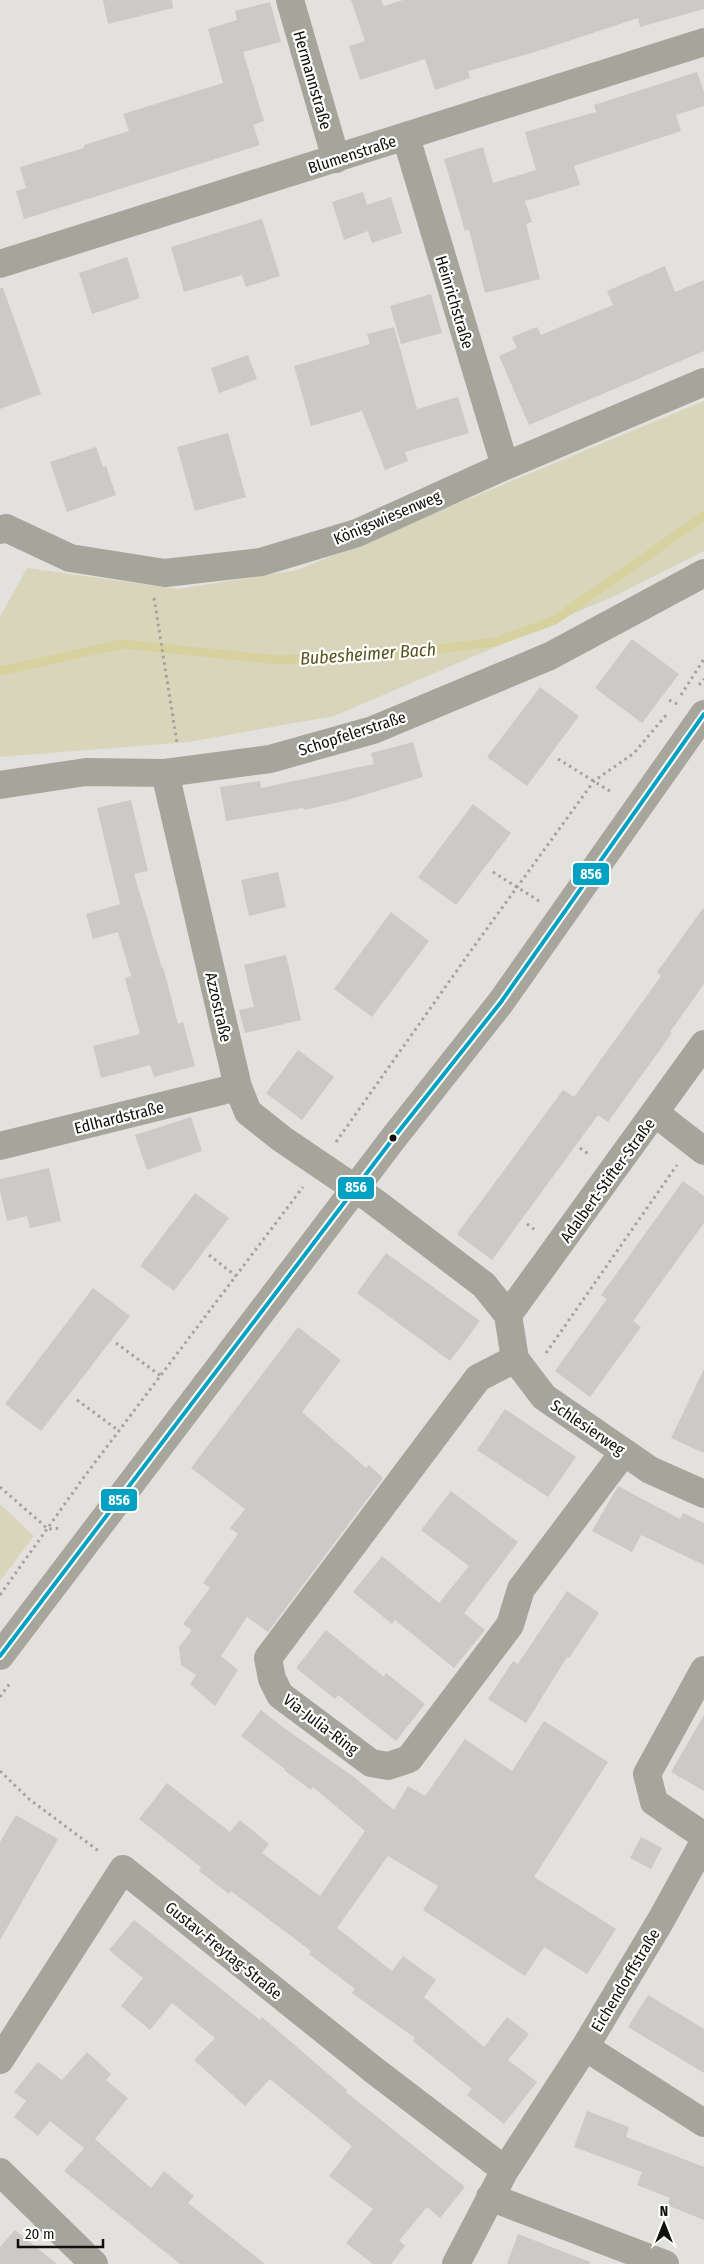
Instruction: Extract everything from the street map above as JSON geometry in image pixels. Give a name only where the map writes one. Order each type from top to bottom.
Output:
[{"type":"main road","points":[[0,1656],[354,1189],[501,1002],[704,714]]},
{"type":"street","name":"Hermannstraße","points":[[290,0],[336,159]]},
{"type":"street","name":"Blumenstraße","points":[[0,264],[704,42]]},
{"type":"street","name":"Heinrichstraße","points":[[406,137],[505,466]]},
{"type":"street","name":"Königswiesenweg","points":[[2,523],[70,558],[149,571],[164,573],[261,562],[357,533],[505,466],[704,382]]},
{"type":"street","name":"Schopfelerstraße","points":[[0,785],[86,772],[173,772],[270,759],[373,730],[550,656],[704,573]]},
{"type":"street","name":"Azzostraße","points":[[173,772],[238,1087],[248,1112],[282,1140],[354,1189]]},
{"type":"street","name":"Adalbert-Stifter-Straße","points":[[508,1315],[704,1044]]},
{"type":"street","name":"Edlhardstraße","points":[[0,1146],[238,1087]]},
{"type":"street","points":[[655,1112],[698,1147]]},
{"type":"street","name":"Schlesierweg","points":[[354,1189],[372,1200],[484,1285],[508,1315],[522,1368],[544,1397],[650,1470],[704,1494]]},
{"type":"street","name":"Via-Julia-Ring","points":[[522,1368],[478,1378],[268,1658],[272,1679],[280,1694],[371,1763],[388,1766],[409,1759],[510,1625],[521,1589],[624,1452]]},
{"type":"street","points":[[704,1670],[647,1774],[654,1802],[704,1836]]},
{"type":"street","name":"Eichendorffstraße","points":[[704,1842],[661,1920],[585,2047],[704,2123]]},
{"type":"street","points":[[0,2060],[123,1869]]},
{"type":"street","name":"Gustav-Freytag-Straße","points":[[123,1869],[375,2071],[505,2170]]},
{"type":"street","points":[[456,2264],[505,2170],[585,2047]]},
{"type":"street","points":[[0,2172],[94,2264]]},
{"type":"street","points":[[490,2196],[665,2264]]},
{"type":"path","points":[[149,571],[173,772]]},
{"type":"path","points":[[0,1595],[119,1431],[319,1165],[594,781],[634,753],[675,703],[704,660]]},
{"type":"path","points":[[558,759],[638,808]]},
{"type":"path","points":[[493,872],[561,917]]},
{"type":"path","points":[[522,1368],[698,1147]]},
{"type":"path","points":[[209,1255],[236,1276]]},
{"type":"path","points":[[116,1343],[161,1376]]},
{"type":"path","points":[[77,1400],[119,1431]]},
{"type":"path","points":[[0,1487],[48,1529]]},
{"type":"path","points":[[0,1771],[28,1799],[123,1869]]},
{"type":"shaded area","points":[[704,401],[704,551],[617,595],[334,716],[188,742],[0,757],[0,617],[27,568],[178,589],[298,570]]},
{"type":"shaded area","points":[[0,1504],[34,1536],[0,1581]]},
{"type":"building","points":[[103,0],[172,0],[173,8],[108,24]]},
{"type":"building","points":[[351,0],[381,0],[384,6],[403,0],[704,0],[704,9],[640,27],[638,18],[538,51],[468,71],[470,78],[435,90],[425,59],[360,80],[349,46],[365,41]]},
{"type":"building","points":[[270,2],[281,42],[243,52],[264,121],[253,125],[260,145],[24,219],[16,191],[26,188],[20,167],[84,148],[84,145],[129,131],[123,114],[223,83],[208,29],[237,20],[235,11]]},
{"type":"building","points":[[697,72],[704,92],[704,106],[676,115],[681,131],[574,166],[580,185],[525,201],[532,222],[526,224],[540,279],[485,293],[469,230],[465,231],[444,159],[483,147],[493,183],[536,170],[525,132],[596,112],[594,105]]},
{"type":"building","points":[[363,192],[367,205],[391,197],[402,233],[372,243],[368,231],[344,240],[332,202]]},
{"type":"building","points":[[262,219],[280,276],[246,287],[242,275],[184,292],[171,247]]},
{"type":"building","points":[[127,257],[140,298],[92,314],[79,273]]},
{"type":"building","points":[[665,266],[675,292],[704,280],[704,351],[529,425],[499,356],[517,348],[512,337],[537,327],[541,335],[613,305],[607,291]]},
{"type":"building","points":[[0,288],[3,288],[41,394],[0,409]]},
{"type":"building","points":[[431,294],[442,333],[401,344],[390,306]]},
{"type":"building","points":[[394,327],[417,409],[458,397],[469,433],[405,452],[408,461],[385,470],[362,411],[311,426],[294,366],[370,344],[367,334]]},
{"type":"building","points":[[248,355],[257,379],[219,393],[211,368]]},
{"type":"building","points":[[228,433],[246,497],[195,511],[177,447]]},
{"type":"building","points":[[96,447],[103,467],[106,466],[116,495],[67,512],[50,462]]},
{"type":"building","points":[[632,639],[679,674],[642,723],[595,688]]},
{"type":"building","points":[[540,687],[579,716],[527,786],[487,757]]},
{"type":"building","points":[[413,742],[423,777],[344,801],[304,810],[303,808],[226,821],[220,787],[260,781],[261,788],[374,764],[371,753]]},
{"type":"building","points":[[131,800],[148,871],[134,874],[163,967],[178,1024],[183,1022],[195,1066],[154,1077],[150,1065],[101,1078],[93,1046],[140,1034],[125,978],[131,976],[118,932],[93,939],[86,914],[120,904],[97,808]]},
{"type":"building","points":[[473,804],[511,833],[456,905],[418,877]]},
{"type":"building","points":[[278,872],[286,907],[249,916],[241,880]]},
{"type":"building","points":[[704,907],[704,984],[670,1032],[672,1033],[608,1122],[598,1115],[492,1260],[457,1234],[563,1090],[574,1097],[661,976],[657,972]]},
{"type":"building","points":[[391,912],[429,941],[372,1017],[334,989]]},
{"type":"building","points":[[286,955],[301,1020],[245,1033],[239,1010],[254,1007],[244,965]]},
{"type":"building","points":[[298,1050],[334,1077],[302,1120],[266,1093]]},
{"type":"building","points":[[191,1117],[202,1151],[147,1170],[135,1135]]},
{"type":"building","points":[[49,1168],[61,1221],[30,1228],[27,1216],[7,1221],[0,1191],[0,1179]]},
{"type":"building","points":[[683,1181],[704,1196],[704,1223],[633,1321],[641,1327],[590,1397],[555,1371],[607,1299],[601,1295]]},
{"type":"building","points":[[195,1193],[229,1218],[174,1291],[140,1266]]},
{"type":"building","points":[[386,1253],[480,1321],[450,1361],[357,1293]]},
{"type":"building","points":[[93,1288],[130,1316],[41,1431],[5,1404]]},
{"type":"building","points":[[298,1327],[341,1360],[302,1412],[366,1468],[369,1465],[383,1478],[268,1632],[247,1617],[221,1656],[238,1670],[215,1706],[190,1684],[196,1675],[181,1665],[179,1647],[192,1630],[183,1624],[210,1588],[203,1583],[238,1534],[230,1528],[245,1509],[191,1468]]},
{"type":"building","points":[[704,1369],[704,1453],[671,1438]]},
{"type":"building","points":[[505,1409],[576,1457],[548,1497],[477,1450]]},
{"type":"building","points":[[618,1486],[680,1519],[683,1513],[704,1523],[704,1565],[641,1535],[632,1552],[592,1531]]},
{"type":"building","points":[[451,1491],[518,1542],[464,1613],[485,1630],[454,1668],[395,1620],[392,1624],[353,1592],[382,1556],[439,1603],[469,1566],[421,1530]]},
{"type":"building","points":[[567,1591],[599,1613],[569,1658],[567,1657],[526,1723],[488,1699],[513,1661],[518,1664]]},
{"type":"building","points":[[326,1630],[384,1677],[386,1673],[425,1704],[396,1741],[338,1695],[335,1699],[296,1668]]},
{"type":"building","points":[[261,1710],[354,1777],[394,1810],[408,1786],[425,1796],[465,1739],[512,1771],[544,1721],[608,1762],[534,1877],[616,1929],[587,1974],[544,1947],[525,1976],[423,1910],[438,1886],[388,1856],[337,1928],[392,1971],[403,1956],[436,1980],[424,1997],[484,2047],[507,2017],[529,2034],[508,2060],[537,2082],[504,2124],[467,2095],[472,2089],[413,2041],[415,2038],[352,1993],[355,1989],[309,1954],[311,1951],[231,1891],[229,1894],[199,1871],[201,1867],[139,1819],[167,1783],[230,1832],[240,1820],[269,1844],[262,1853],[320,1896],[365,1831],[313,1787],[311,1790],[241,1736]]},
{"type":"building","points":[[704,1715],[704,1791],[671,1772]]},
{"type":"building","points":[[16,1815],[58,1839],[0,1940],[0,1842]]},
{"type":"building","points":[[641,1837],[662,1848],[651,1869],[630,1858]]},
{"type":"building","points":[[134,1920],[260,2020],[262,2017],[347,2090],[346,2092],[465,2187],[440,2218],[427,2207],[399,2241],[405,2246],[391,2264],[373,2264],[346,2243],[373,2209],[329,2176],[352,2146],[270,2079],[245,2106],[194,2060],[215,2038],[172,2003],[150,2030],[121,2006],[143,1978],[109,1950]]},
{"type":"building","points":[[648,1995],[704,2029],[704,2073],[628,2027]]},
{"type":"building","points":[[87,2052],[111,2074],[106,2080],[128,2098],[95,2139],[151,2188],[164,2171],[194,2196],[188,2203],[265,2264],[180,2264],[64,2171],[84,2148],[50,2121],[38,2136],[14,2117],[26,2101],[14,2092],[38,2062],[62,2080]]},
{"type":"building","points":[[587,2111],[629,2127],[626,2137],[704,2167],[704,2220],[667,2205],[670,2198],[637,2185],[642,2172],[574,2147]]},
{"type":"building","points":[[15,2230],[57,2264],[0,2264],[0,2247]]},
{"type":"building","points":[[518,2234],[590,2262],[590,2264],[507,2264]]},
{"type":"waterway","name":"Bubesheimer Bach","points":[[0,671],[122,644],[278,660],[405,653],[495,642],[555,620],[704,516]]},
{"type":"transit line","name":"856","points":[[0,1656],[395,1136],[501,1002],[704,714]]}]
